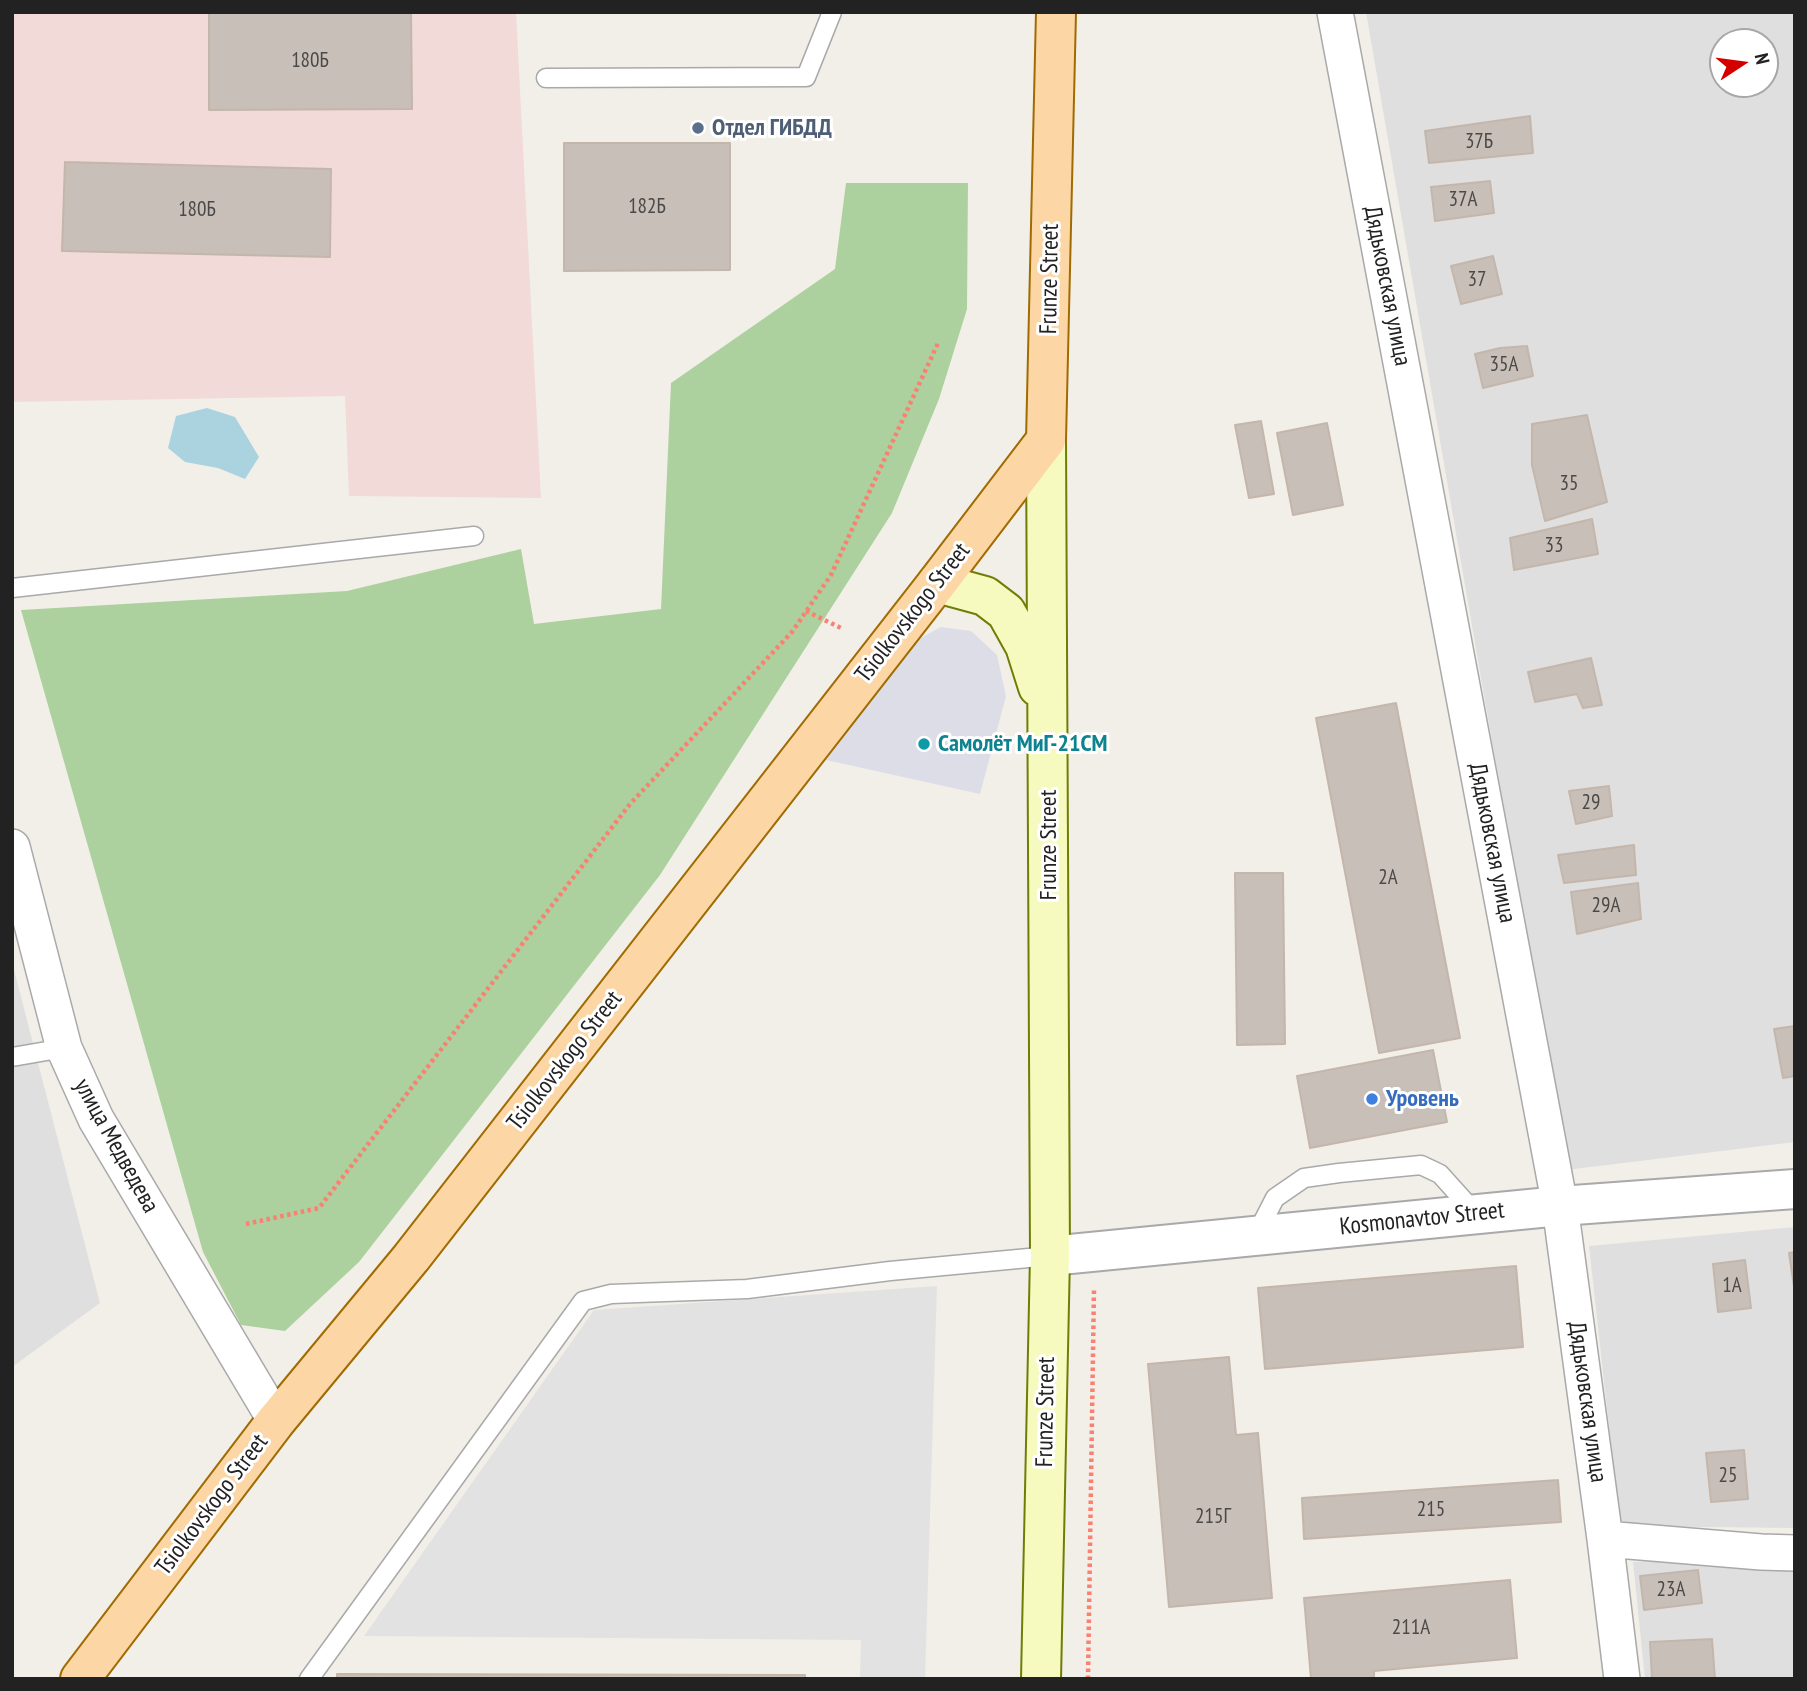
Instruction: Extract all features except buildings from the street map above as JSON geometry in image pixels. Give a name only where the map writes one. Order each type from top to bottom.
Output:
[{"type":"main road","name":"Frunze Street","points":[[1041,1679],[1050,1256],[1046,440],[1056,12]]},
{"type":"main road","name":"Tsiolkovskogo Street","points":[[80,1679],[276,1421],[411,1258],[1046,440]]},
{"type":"main road","points":[[937,583],[985,596],[1006,612],[1025,646],[1048,719]]},
{"type":"street","name":"Дядьковская улица","points":[[1335,12],[1560,1206],[1622,1679]]},
{"type":"street","name":"улица Медведева","points":[[12,847],[64,1048],[96,1119],[276,1421]]},
{"type":"street","name":"Kosmonavtov Street","points":[[1050,1256],[1560,1206],[1795,1189]]},
{"type":"street","points":[[1605,1539],[1795,1553]]},
{"type":"lane","points":[[546,78],[806,77],[832,12]]},
{"type":"lane","points":[[12,588],[474,536]]},
{"type":"lane","points":[[12,1057],[64,1048]]},
{"type":"lane","points":[[1256,1235],[1275,1198],[1304,1178],[1421,1165],[1440,1174],[1476,1214]]},
{"type":"lane","points":[[309,1679],[583,1301],[611,1294],[747,1289],[890,1271],[1050,1256]]},
{"type":"path","points":[[246,1223],[319,1208],[630,804],[792,632],[831,575],[939,341]]},
{"type":"path","points":[[806,611],[841,628]]},
{"type":"path","points":[[1088,1679],[1095,1251]]},
{"type":"shaded area","points":[[12,12],[516,12],[541,498],[349,496],[345,396],[12,402]]},
{"type":"shaded area","points":[[1366,12],[1795,12],[1795,1142],[1566,1170]]},
{"type":"shaded area","points":[[941,627],[971,631],[997,655],[1006,696],[980,794],[826,760],[915,641]]},
{"type":"shaded area","points":[[12,962],[100,1303],[12,1367]]},
{"type":"shaded area","points":[[1795,1227],[1795,1528],[1620,1526],[1589,1246]]},
{"type":"shaded area","points":[[937,1286],[925,1679],[860,1679],[861,1640],[364,1636],[594,1310]]},
{"type":"shaded area","points":[[1682,1560],[1795,1567],[1795,1679],[1645,1679],[1633,1562]]},
{"type":"green space","points":[[846,183],[968,183],[967,309],[939,399],[892,513],[660,875],[359,1262],[285,1331],[241,1325],[203,1252],[21,610],[347,591],[521,549],[534,624],[661,609],[671,383],[835,269]]},
{"type":"water","points":[[207,408],[235,417],[259,457],[245,479],[218,468],[185,462],[168,448],[176,416]]},
{"type":"place","name":"Отдел ГИБДД","points":[[698,128]]},
{"type":"place","name":"Самолёт МиГ-21СМ","points":[[924,744]]},
{"type":"place","name":"Уровень","points":[[1372,1099]]}]
